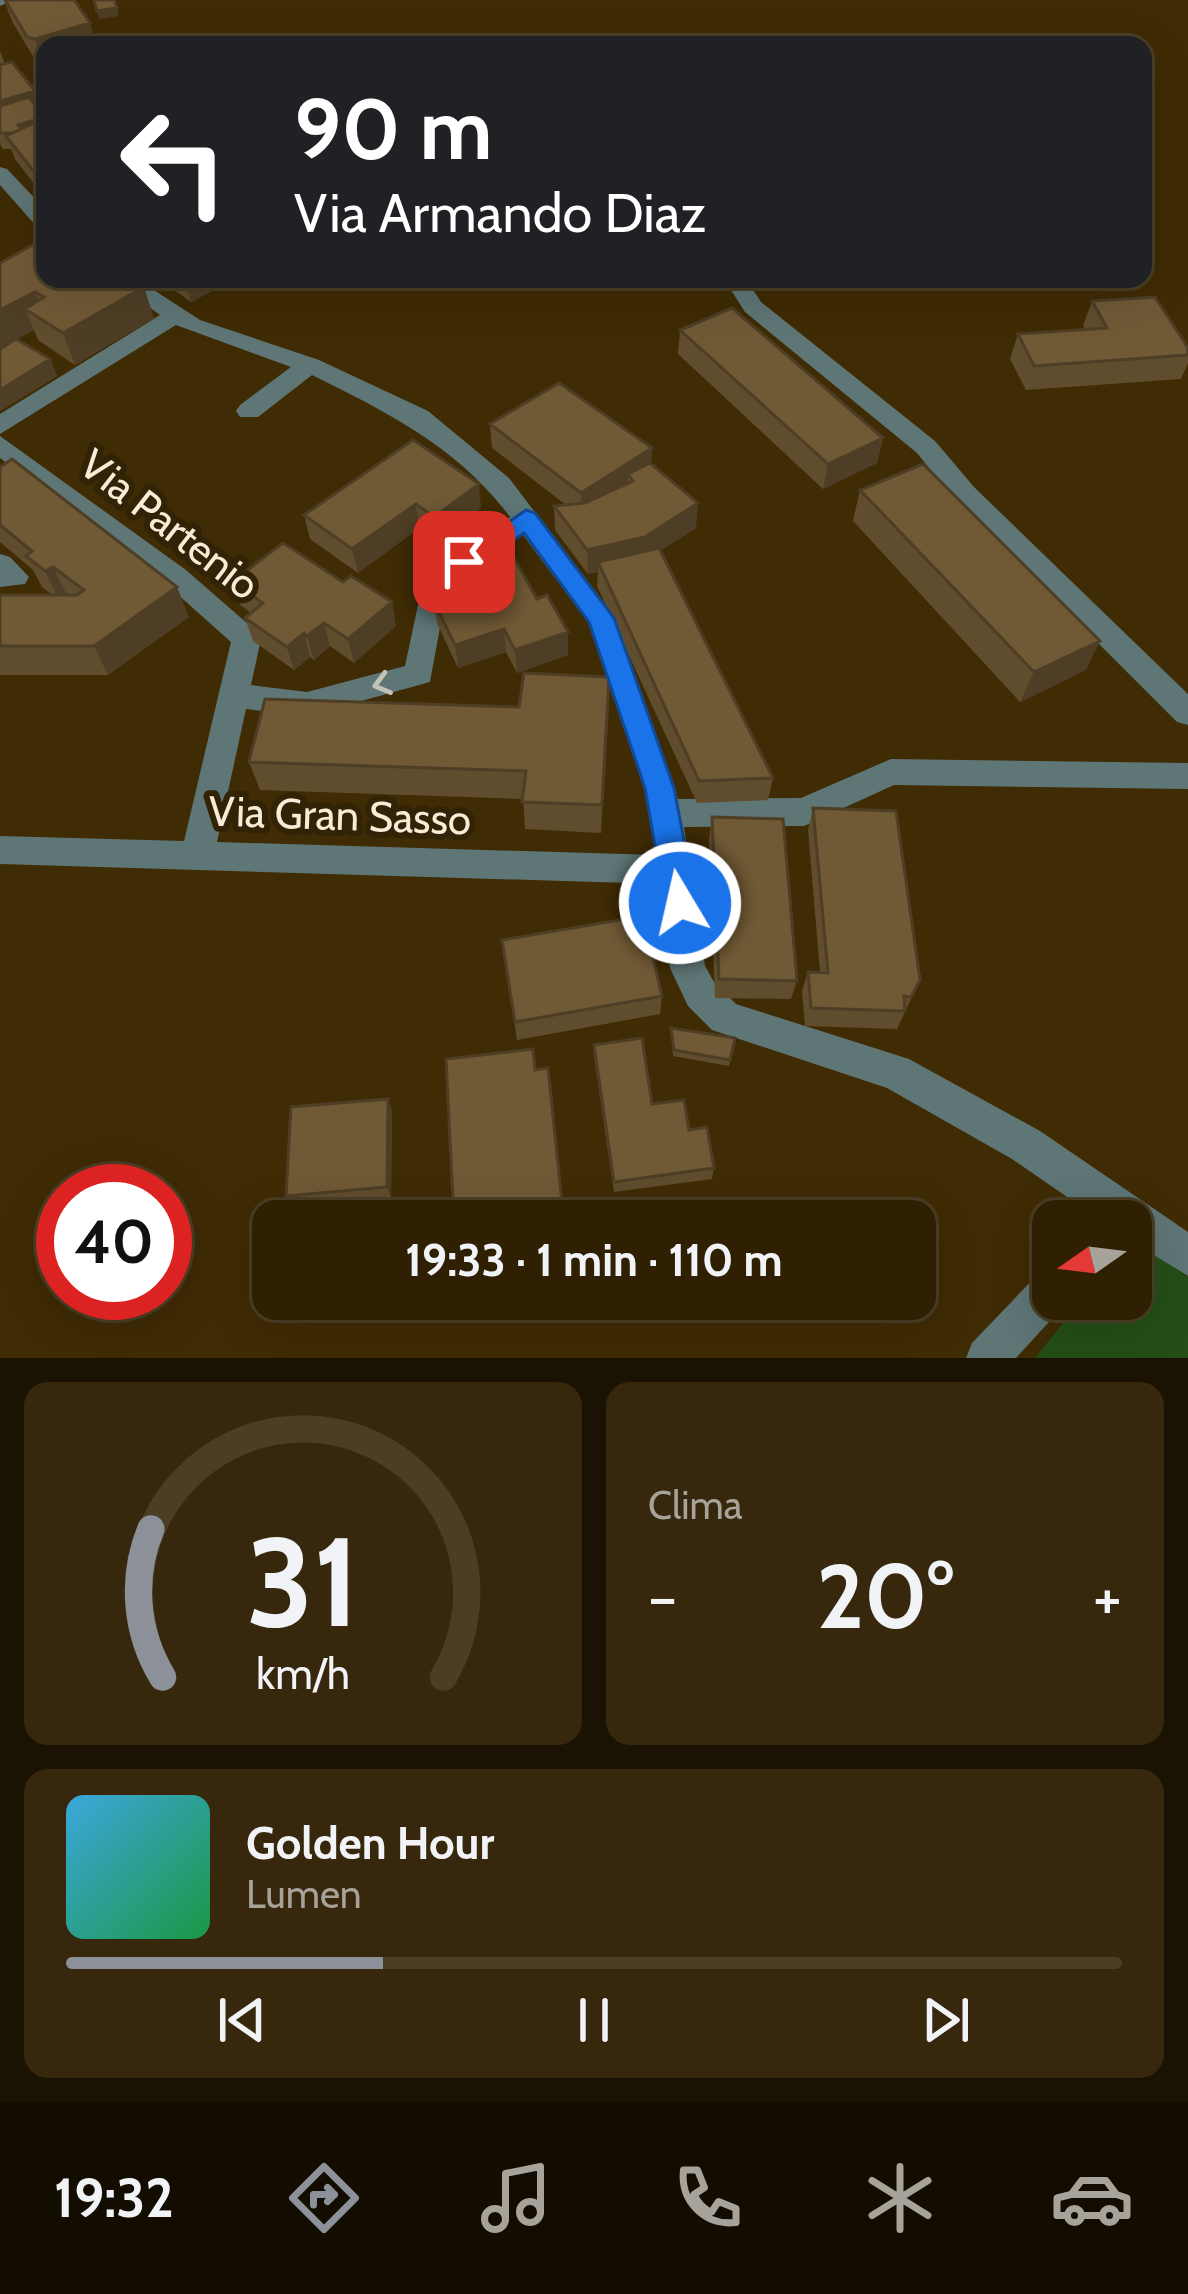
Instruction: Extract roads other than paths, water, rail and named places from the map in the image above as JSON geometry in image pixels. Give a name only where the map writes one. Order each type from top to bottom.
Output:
[{"type":"street","points":[[0,173],[36,212]]},
{"type":"street","points":[[136,288],[192,326],[310,365],[419,417],[500,484],[601,618],[665,813],[688,968],[701,994],[725,1018],[896,1072],[1026,1145],[1099,1200]]},
{"type":"street","points":[[741,288],[753,307],[926,447],[965,494],[1188,712]]},
{"type":"street","points":[[0,426],[176,315]]},
{"type":"street","points":[[248,410],[310,365]]},
{"type":"street","name":"Via Partenio","points":[[0,445],[27,478],[176,577],[246,639],[197,856]]},
{"type":"street","points":[[233,695],[307,704],[419,674],[434,584],[526,519]]},
{"type":"street","points":[[0,564],[15,577],[0,577]]},
{"type":"street","points":[[665,813],[804,812],[891,772],[1188,776]]},
{"type":"street","name":"Via Gran Sasso","points":[[0,850],[677,870]]},
{"type":"street","points":[[1152,1235],[1188,1256]]},
{"type":"street","points":[[987,1358],[1032,1310]]}]
